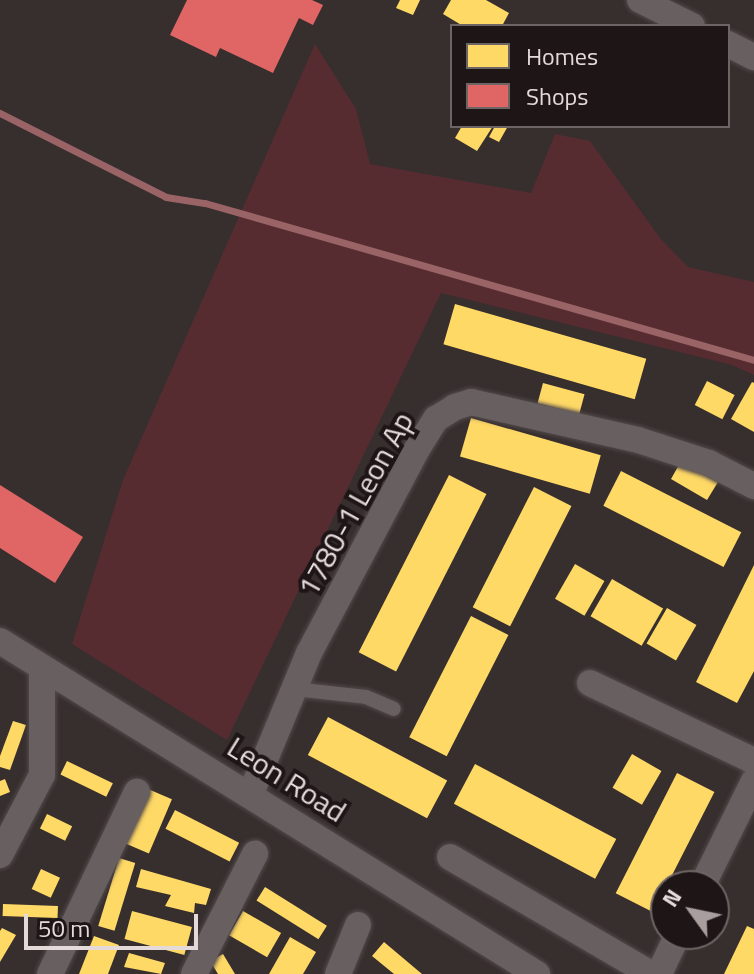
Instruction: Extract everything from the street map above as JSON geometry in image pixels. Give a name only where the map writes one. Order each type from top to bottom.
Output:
[{"type":"street","points":[[640,0],[688,24]]},
{"type":"street","points":[[730,45],[754,57]]},
{"type":"street","name":"1780-1 Leon Ap","points":[[251,793],[294,689],[417,449],[436,419],[455,407],[471,402],[638,440],[709,463],[754,486]]},
{"type":"street","name":"Leon Road","points":[[0,641],[251,793],[537,974]]},
{"type":"street","points":[[0,855],[42,775],[42,668]]},
{"type":"street","points":[[590,683],[754,761]]},
{"type":"street","points":[[710,870],[754,781]]},
{"type":"street","points":[[50,974],[137,792]]},
{"type":"street","points":[[194,974],[255,854]]},
{"type":"street","points":[[450,857],[651,974]]},
{"type":"street","points":[[338,974],[358,925]]},
{"type":"street","points":[[659,974],[670,950]]},
{"type":"lane","points":[[294,689],[366,697],[394,709]]},
{"type":"shaded area","points":[[315,44],[356,109],[370,164],[531,193],[555,134],[590,141],[660,238],[688,267],[754,282],[754,375],[732,365],[441,293],[227,740],[72,644],[123,480]]},
{"type":"building: Homes","points":[[400,0],[420,0],[413,15],[396,8]]},
{"type":"building: Homes","points":[[451,0],[486,0],[509,13],[503,24],[460,24],[443,14]]},
{"type":"building: Homes","points":[[461,128],[492,128],[477,151],[455,138]]},
{"type":"building: Homes","points":[[494,128],[507,128],[499,142],[489,137]]},
{"type":"building: Homes","points":[[455,304],[646,359],[635,399],[443,344]]},
{"type":"building: Homes","points":[[707,381],[735,395],[722,419],[695,405]]},
{"type":"building: Homes","points":[[543,383],[585,394],[579,414],[538,403]]},
{"type":"building: Homes","points":[[754,383],[754,432],[731,419]]},
{"type":"building: Homes","points":[[471,418],[601,455],[590,494],[460,456]]},
{"type":"building: Homes","points":[[680,463],[718,482],[707,500],[671,479]]},
{"type":"building: Homes","points":[[621,471],[741,532],[724,567],[603,506]]},
{"type":"building: Homes","points":[[449,475],[486,494],[396,671],[359,652]]},
{"type":"building: Homes","points":[[534,487],[571,506],[510,626],[473,607]]},
{"type":"building: Homes","points":[[575,564],[604,581],[584,616],[555,599]]},
{"type":"building: Homes","points":[[754,565],[754,671],[737,703],[696,682]]},
{"type":"building: Homes","points":[[612,579],[663,608],[642,646],[590,616]]},
{"type":"building: Homes","points":[[667,608],[696,625],[676,661],[646,644]]},
{"type":"building: Homes","points":[[471,616],[508,635],[447,756],[409,737]]},
{"type":"building: Homes","points":[[328,717],[447,780],[427,818],[308,755]]},
{"type":"building: Homes","points":[[13,721],[26,725],[10,770],[0,767],[0,756]]},
{"type":"building: Homes","points":[[632,754],[661,771],[642,805],[612,788]]},
{"type":"building: Homes","points":[[67,761],[113,783],[106,797],[60,774]]},
{"type":"building: Homes","points":[[475,764],[616,839],[595,879],[454,804]]},
{"type":"building: Homes","points":[[677,773],[714,792],[675,870],[650,870],[650,911],[616,893]]},
{"type":"building: Homes","points":[[5,779],[10,792],[0,796],[0,781]]},
{"type":"building: Homes","points":[[148,789],[172,799],[149,853],[125,843]]},
{"type":"building: Homes","points":[[175,810],[239,843],[230,861],[165,829]]},
{"type":"building: Homes","points":[[47,814],[72,826],[65,841],[40,828]]},
{"type":"building: Homes","points":[[119,858],[135,863],[114,931],[98,926]]},
{"type":"building: Homes","points":[[41,869],[60,878],[51,898],[32,889]]},
{"type":"building: Homes","points":[[141,869],[211,889],[206,905],[195,903],[194,913],[165,906],[171,895],[136,887]]},
{"type":"building: Homes","points":[[265,887],[327,926],[318,939],[257,901]]},
{"type":"building: Homes","points":[[3,904],[58,906],[58,918],[3,916]]},
{"type":"building: Homes","points":[[132,911],[192,927],[184,955],[124,939]]},
{"type":"building: Homes","points":[[243,911],[281,933],[267,957],[229,935]]},
{"type":"building: Homes","points":[[747,926],[754,929],[754,974],[724,974]]},
{"type":"building: Homes","points":[[2,928],[16,935],[0,962],[0,931]]},
{"type":"building: Homes","points":[[94,936],[119,945],[108,974],[79,974]]},
{"type":"building: Homes","points":[[290,937],[316,952],[303,974],[269,974]]},
{"type":"building: Homes","points":[[384,942],[422,974],[394,974],[372,956]]},
{"type":"building: Homes","points":[[129,953],[165,963],[161,974],[124,967]]},
{"type":"building: Homes","points":[[223,954],[235,974],[218,974],[210,961]]},
{"type":"building: Shops","points":[[187,0],[312,0],[323,5],[313,25],[299,18],[273,73],[220,48],[216,57],[170,35]]},
{"type":"building: Shops","points":[[0,485],[83,537],[55,583],[0,548]]},
{"type":"waterway","points":[[0,113],[166,197],[205,203],[754,360]]}]
